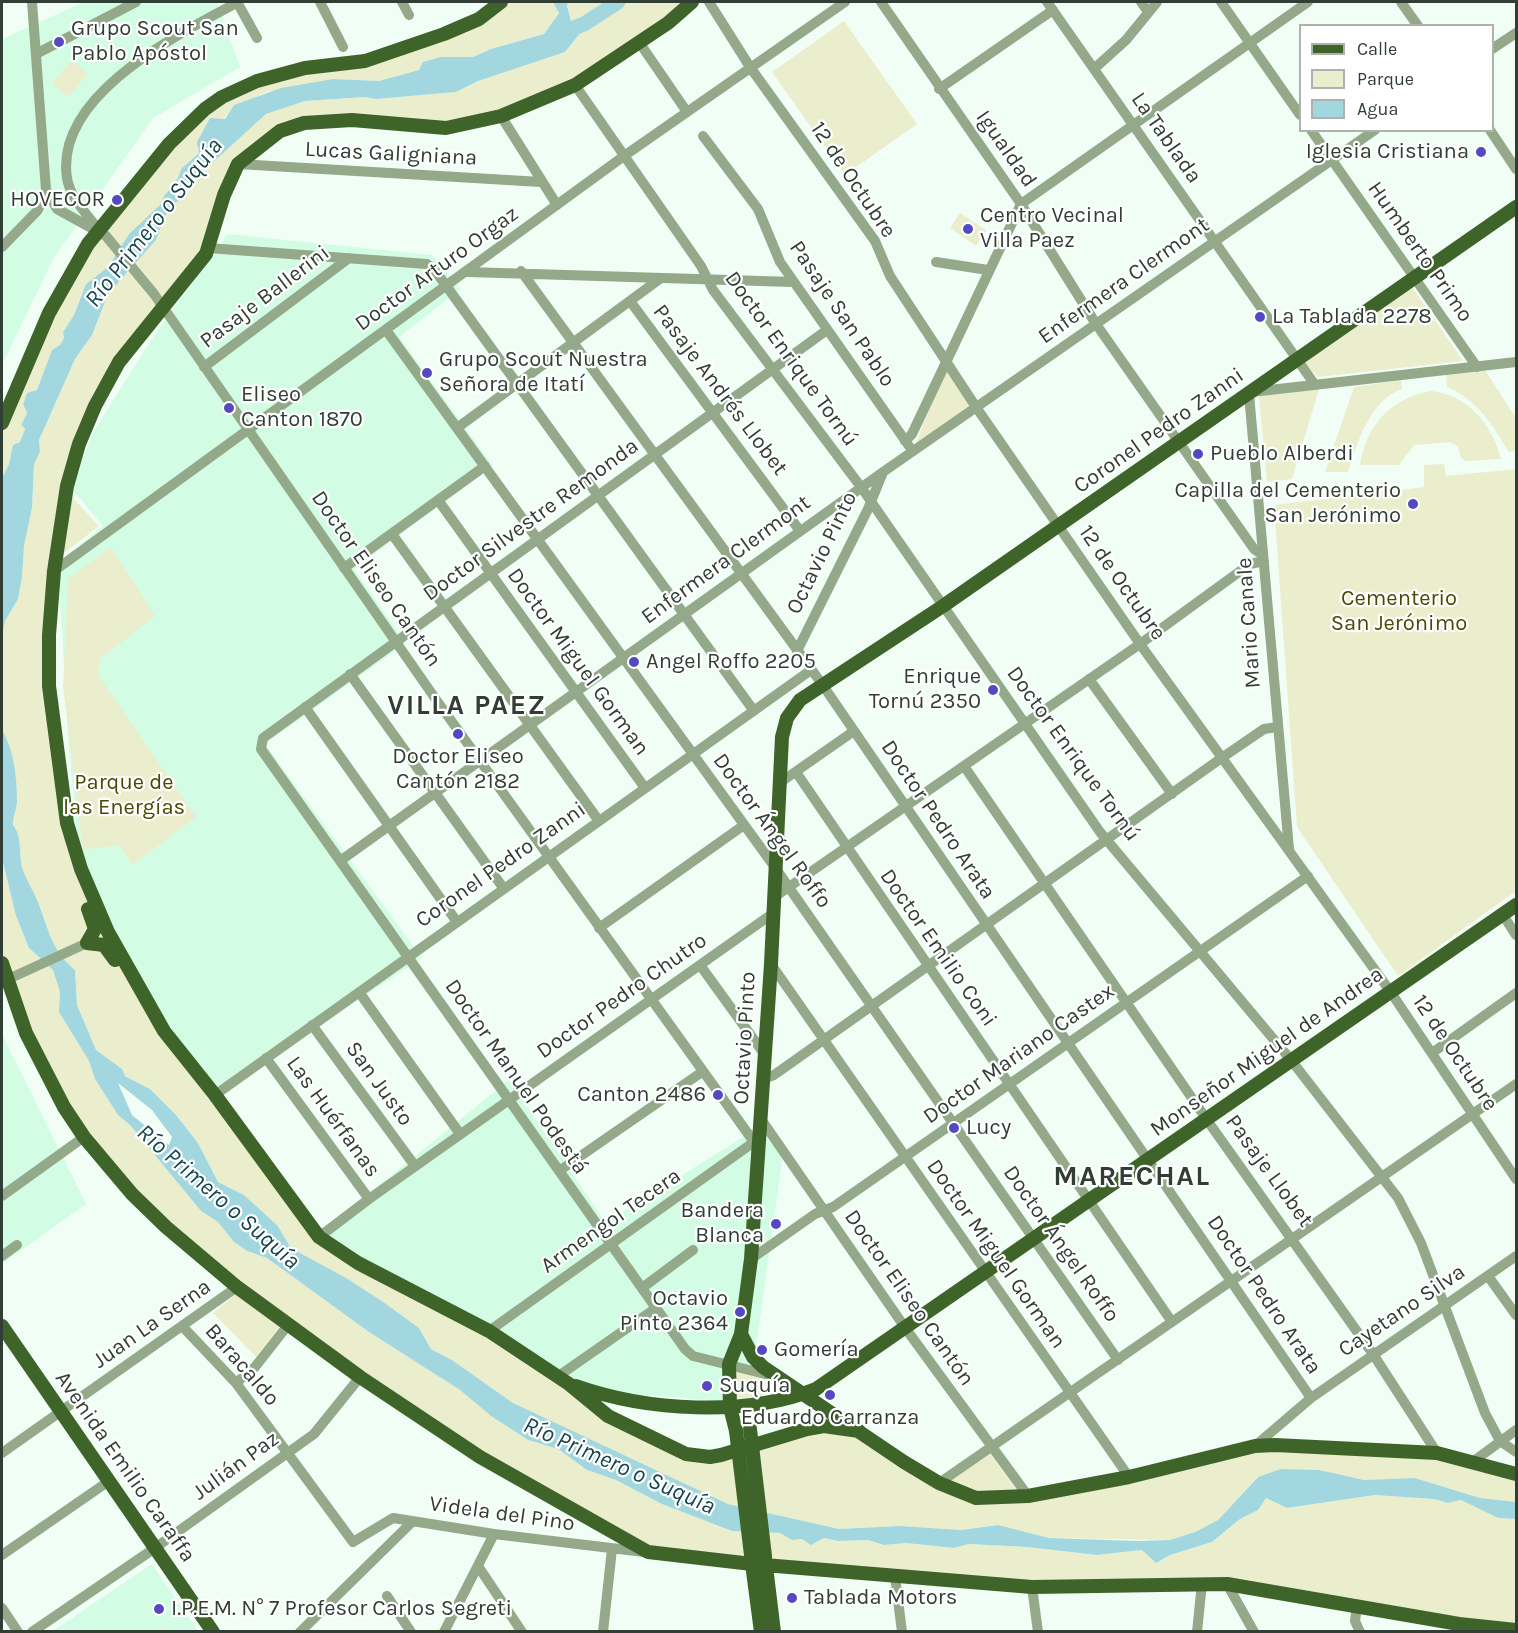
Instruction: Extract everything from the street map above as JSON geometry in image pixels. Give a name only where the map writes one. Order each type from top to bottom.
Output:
[{"type":"main road","points":[[2,423],[49,313],[102,233],[169,144],[222,97],[257,81],[291,71],[365,61],[444,34],[486,7],[501,2]]},
{"type":"main road","points":[[226,1112],[213,1105],[150,1026],[108,949],[104,945],[89,942],[95,929],[94,923],[70,857],[49,686],[48,634],[54,570],[67,486],[83,434],[118,362],[158,300],[202,259],[208,248],[224,195],[238,164],[280,131],[304,123],[352,120],[446,128],[501,116],[574,85],[639,42],[692,2]]},
{"type":"main road","name":"Coronel Pedro Zanni","points":[[822,684],[943,606],[1058,527],[1516,207]]},
{"type":"main road","name":"Octavio Pinto","points":[[758,1560],[730,1407],[729,1364],[741,1334],[751,1260],[757,1142],[761,1119],[771,964],[782,737],[787,718],[800,700],[822,684]]},
{"type":"main road","points":[[67,823],[81,869],[104,921],[167,1036],[215,1095],[319,1237],[358,1263],[489,1331],[563,1381],[608,1416],[686,1454],[722,1455],[824,1426],[859,1431]]},
{"type":"main road","name":"Monseñor Miguel de Andrea","points":[[563,1381],[632,1401],[730,1407],[803,1395],[816,1389],[986,1274],[1516,905]]},
{"type":"main road","points":[[2,963],[6,979],[48,1081],[84,1137],[132,1194],[166,1227],[237,1287],[360,1377],[480,1457],[648,1552],[758,1560],[895,1576],[1032,1587],[1202,1582],[1227,1584],[1459,1624],[1516,1630]]},
{"type":"main road","name":"Avenida Emilio Caraffa","points":[[2,1326],[213,1632]]},
{"type":"main road","points":[[741,1334],[753,1357],[803,1395],[939,1483],[976,1498],[1028,1496],[1129,1477],[1255,1446],[1297,1445],[1437,1453],[1516,1474]]},
{"type":"main road","points":[[752,1405],[750,1429],[761,1632]]},
{"type":"main road","points":[[758,1560],[774,1632]]},
{"type":"street","points":[[32,2],[46,190],[57,209],[102,233]]},
{"type":"street","points":[[36,54],[135,2]]},
{"type":"street","points":[[238,2],[257,38]]},
{"type":"street","name":"Doctor Eliseo Cantón","points":[[238,2],[143,56],[115,80],[87,111],[71,143],[67,178],[72,192],[102,233],[158,300],[599,928],[702,1072],[757,1142]]},
{"type":"street","points":[[320,2],[343,47]]},
{"type":"street","points":[[402,2],[409,15]]},
{"type":"street","name":"12 de Octubre","points":[[709,2],[750,67],[875,241],[890,276],[1058,527],[1390,991],[1516,1179]]},
{"type":"street","name":"Doctor Arturo Orgaz","points":[[54,570],[468,272],[624,156],[845,2]]},
{"type":"street","name":"Igualdad","points":[[880,2],[1021,204],[1096,324],[1178,443],[1254,549],[1264,558]]},
{"type":"street","points":[[1141,2],[1148,12]]},
{"type":"street","points":[[1095,68],[1126,40],[1157,2]]},
{"type":"street","points":[[1221,2],[1299,114]]},
{"type":"street","points":[[905,441],[912,434],[1021,204],[1308,2]]},
{"type":"street","points":[[1401,2],[1417,24]]},
{"type":"street","points":[[939,89],[1050,6]]},
{"type":"street","name":"La Tablada","points":[[1050,6],[1315,385]]},
{"type":"street","points":[[1494,48],[1516,33]]},
{"type":"street","points":[[639,42],[687,112]]},
{"type":"street","name":"Doctor Enrique Tornú","points":[[574,85],[708,279],[861,487],[1107,839],[1291,1060],[1382,1176],[1410,1219],[1485,1413],[1500,1441],[1516,1452]]},
{"type":"street","points":[[501,116],[557,205]]},
{"type":"street","name":"Humberto Primo","points":[[1312,132],[1477,367]]},
{"type":"street","name":"Enfermera Clermont","points":[[340,861],[861,487],[1372,132]]},
{"type":"street","points":[[1491,132],[1516,169]]},
{"type":"street","name":"Pasaje San Pablo","points":[[704,136],[758,209],[774,251],[793,282],[912,451]]},
{"type":"street","name":"Lucas Galigniana","points":[[238,164],[541,182]]},
{"type":"street","points":[[2,247],[38,210],[46,190]]},
{"type":"street","points":[[208,248],[427,264],[447,287],[754,711]]},
{"type":"street","name":"Pasaje Ballerini","points":[[204,367],[349,258]]},
{"type":"street","points":[[936,262],[988,270]]},
{"type":"street","points":[[468,272],[793,282]]},
{"type":"street","name":"Doctor Pedro Arata","points":[[521,272],[822,684],[1311,1398]]},
{"type":"street","points":[[457,428],[661,278]]},
{"type":"street","name":"Pasaje Andrés Llobet","points":[[630,301],[800,531]]},
{"type":"street","name":"Doctor Ángel Roffo","points":[[386,330],[789,887],[1118,1360]]},
{"type":"street","name":"Doctor Silvestre Remonda","points":[[260,742],[304,707],[827,330]]},
{"type":"street","points":[[1250,393],[1516,362]]},
{"type":"street","name":"Mario Canale","points":[[1250,393],[1276,727],[1289,849]]},
{"type":"street","points":[[344,568],[484,466]]},
{"type":"street","name":"Octavio Pinto","points":[[797,651],[871,502],[883,472]]},
{"type":"street","name":"Doctor Miguel Gorman","points":[[438,500],[645,788]]},
{"type":"street","points":[[392,534],[599,821]]},
{"type":"street","points":[[773,898],[1140,644],[1251,564],[1264,558]]},
{"type":"street","name":"Coronel Pedro Zanni","points":[[215,1095],[811,670]]},
{"type":"street","points":[[350,674],[504,889]]},
{"type":"street","points":[[1089,679],[1172,794]]},
{"type":"street","points":[[304,707],[457,922]]},
{"type":"street","points":[[764,1079],[824,1040],[1223,757],[1264,729],[1276,727]]},
{"type":"street","points":[[778,784],[854,731]]},
{"type":"street","name":"Doctor Manuel Podestá","points":[[260,742],[261,749],[685,1349],[693,1356],[781,1379]]},
{"type":"street","name":"Pasaje Llobet","points":[[964,766],[1207,1120],[1373,1354],[1437,1453]]},
{"type":"street","name":"Doctor Emilio Coni","points":[[796,772],[1172,1322]]},
{"type":"street","points":[[599,928],[744,825]]},
{"type":"street","name":"Doctor Mariano Castex","points":[[751,1260],[815,1214],[833,1207],[1308,876]]},
{"type":"street","name":"Doctor Pedro Chutro","points":[[319,1237],[415,1166],[772,914]]},
{"type":"street","points":[[1503,915],[1516,935]]},
{"type":"street","points":[[6,979],[89,942]]},
{"type":"street","name":"Doctor Miguel Gorman","points":[[771,964],[1129,1477]]},
{"type":"street","points":[[700,965],[765,1055]]},
{"type":"street","points":[[359,992],[460,1134]]},
{"type":"street","points":[[1432,1053],[1516,993]]},
{"type":"street","name":"San Justo","points":[[312,1025],[415,1166]]},
{"type":"street","name":"Las Huérfanas","points":[[266,1058],[369,1199]]},
{"type":"street","points":[[559,1171],[702,1072]]},
{"type":"street","points":[[939,1483],[1516,1084]]},
{"type":"street","name":"Doctor Eliseo Cantón","points":[[761,1119],[906,1329],[1028,1496]]},
{"type":"street","points":[[2,1196],[84,1137]]},
{"type":"street","name":"Armengol Tecera","points":[[489,1331],[757,1142]]},
{"type":"street","points":[[2,1256],[17,1245]]},
{"type":"street","points":[[642,1288],[693,1250]]},
{"type":"street","name":"Cayetano Silva","points":[[1255,1446],[1311,1398],[1516,1257]]},
{"type":"street","points":[[1488,1276],[1516,1315]]},
{"type":"street","name":"Juan La Serna","points":[[2,1453],[237,1287]]},
{"type":"street","points":[[563,1381],[656,1308]]},
{"type":"street","points":[[236,1383],[255,1367],[288,1325]]},
{"type":"street","name":"Baracaldo","points":[[183,1327],[236,1383],[289,1452],[350,1540],[357,1542]]},
{"type":"street","name":"Julián Paz","points":[[32,1632],[289,1452],[321,1426],[360,1377]]},
{"type":"street","points":[[1471,1463],[1516,1430]]},
{"type":"street","points":[[2,1555],[109,1481]]},
{"type":"street","name":"Videla del Pino","points":[[357,1542],[390,1519],[648,1552]]},
{"type":"street","points":[[300,1632],[412,1522]]},
{"type":"street","points":[[444,1632],[494,1534]]},
{"type":"street","points":[[603,1632],[612,1549]]},
{"type":"street","points":[[478,1566],[522,1632]]},
{"type":"street","points":[[895,1576],[902,1632]]},
{"type":"street","points":[[1197,1632],[1202,1582]]},
{"type":"street","points":[[1227,1584],[1254,1632]]},
{"type":"street","points":[[1032,1587],[1038,1632]]},
{"type":"street","points":[[387,1596],[409,1631]]},
{"type":"street","points":[[1357,1606],[1355,1621],[1359,1631]]},
{"type":"street","points":[[2,1608],[18,1632]]},
{"type":"shaded area","points":[[84,2],[217,2],[240,67],[153,118],[53,259],[2,365],[2,39]]},
{"type":"shaded area","points":[[228,234],[432,255],[461,289],[399,337],[493,466],[354,569],[406,643],[265,744],[422,958],[218,1093],[147,994],[80,861],[69,749],[58,563],[103,526],[72,489],[92,434],[151,340]]},
{"type":"shaded area","points":[[2,1034],[86,1204],[2,1264]]},
{"type":"shaded area","points":[[509,1080],[606,1223],[757,1128],[783,1154],[755,1355],[724,1401],[631,1394],[593,1386],[554,1371],[316,1236]]},
{"type":"shaded area","points":[[152,1564],[198,1631],[53,1631],[119,1586]]},
{"type":"green space","points":[[501,2],[553,2],[559,12],[544,34],[491,49],[473,57],[440,57],[423,62],[419,70],[379,81],[333,79],[263,93],[248,102],[234,105],[199,153],[181,169],[161,205],[129,234],[108,267],[86,284],[74,315],[63,332],[64,338],[60,345],[52,350],[37,390],[27,394],[23,404],[27,413],[21,425],[25,429],[20,442],[13,446],[9,464],[2,478],[2,423],[98,229],[222,97],[444,34]]},
{"type":"green space","points":[[568,2],[605,2],[592,20],[571,22]]},
{"type":"green space","points":[[628,2],[692,2],[584,80],[486,121],[304,123],[247,155],[214,232],[128,349],[80,444],[49,635],[76,856],[151,1011],[319,1237],[414,1291],[599,1409],[700,1456],[838,1427],[985,1500],[1255,1446],[1437,1453],[1516,1474],[1516,1502],[1480,1498],[1415,1478],[1364,1480],[1344,1476],[1257,1477],[1218,1520],[1195,1532],[1170,1540],[1049,1538],[998,1525],[961,1530],[900,1526],[839,1529],[728,1504],[699,1493],[513,1403],[452,1360],[431,1349],[419,1328],[386,1304],[348,1279],[291,1248],[277,1225],[244,1195],[218,1182],[198,1143],[176,1115],[150,1089],[125,1076],[121,1069],[96,1050],[77,1005],[75,970],[60,955],[55,946],[23,870],[18,835],[13,825],[17,804],[16,778],[12,756],[2,730],[2,638],[5,621],[18,599],[24,546],[32,508],[34,464],[40,452],[39,440],[75,359],[92,335],[108,294],[156,240],[165,216],[199,175],[266,114],[305,101],[365,97],[376,99],[456,92],[478,81],[565,52],[582,31]]},
{"type":"green space","points":[[844,21],[917,124],[845,175],[772,72]]},
{"type":"green space","points":[[72,60],[88,74],[68,97],[52,83]]},
{"type":"green space","name":"Centro Vecinal Villa Paez","points":[[960,213],[986,230],[976,246],[950,228]]},
{"type":"green space","points":[[1412,287],[1463,361],[1318,377],[1303,363]]},
{"type":"green space","points":[[945,367],[972,406],[915,446]]},
{"type":"green space","points":[[1485,370],[1516,418],[1516,451],[1509,452],[1476,406],[1458,392],[1447,387],[1446,374]]},
{"type":"green space","points":[[1401,380],[1402,389],[1381,403],[1366,424],[1348,472],[1325,472],[1354,387]]},
{"type":"green space","points":[[1319,389],[1292,479],[1267,482],[1259,396]]},
{"type":"green space","points":[[1431,391],[1456,398],[1476,413],[1492,434],[1501,459],[1466,461],[1461,458],[1458,447],[1450,442],[1414,445],[1399,465],[1360,465],[1368,438],[1383,416],[1404,400]]},
{"type":"green space","name":"Cementerio San Jerónimo","points":[[1444,464],[1446,476],[1516,469],[1516,891],[1398,976],[1297,827],[1274,505],[1424,487],[1424,465]]},
{"type":"green space","points":[[72,497],[99,526],[59,557]]},
{"type":"green space","name":"Parque de las Energías","points":[[111,547],[155,616],[101,658],[98,675],[196,817],[132,865],[120,845],[83,850],[63,687],[68,579]]},
{"type":"green space","points":[[2,858],[16,916],[29,948],[53,970],[60,992],[59,1012],[89,1061],[95,1079],[118,1115],[130,1125],[201,1211],[218,1222],[234,1242],[247,1251],[267,1258],[369,1332],[460,1390],[491,1416],[528,1440],[558,1449],[587,1470],[616,1480],[663,1504],[732,1531],[780,1533],[792,1540],[802,1539],[813,1544],[824,1538],[838,1541],[868,1540],[884,1545],[906,1543],[954,1548],[969,1544],[1027,1547],[1097,1555],[1143,1550],[1156,1563],[1170,1555],[1212,1542],[1240,1519],[1258,1510],[1266,1498],[1288,1508],[1375,1495],[1434,1499],[1448,1503],[1461,1500],[1498,1518],[1516,1519],[1516,1630],[1243,1586],[1032,1587],[648,1552],[480,1457],[166,1227],[64,1107],[2,963]]},
{"type":"green space","points":[[237,1293],[279,1327],[256,1357],[213,1313]]},
{"type":"green space","points":[[734,1370],[778,1384],[786,1389],[756,1397],[734,1399]]},
{"type":"green space","points":[[990,1453],[1020,1495],[984,1496],[946,1483]]},
{"type":"water","points":[[553,2],[568,2],[571,21],[592,20],[602,3],[628,2],[582,31],[565,52],[478,81],[456,92],[376,99],[365,97],[305,101],[266,114],[199,175],[165,216],[156,240],[108,294],[92,335],[75,359],[39,440],[40,452],[34,464],[32,508],[24,546],[18,599],[5,621],[2,638],[2,478],[9,464],[13,445],[20,442],[25,429],[21,425],[27,413],[23,404],[27,393],[37,390],[52,350],[60,345],[64,338],[63,332],[74,315],[86,284],[108,267],[129,234],[160,205],[178,178],[181,169],[199,153],[197,142],[210,118],[225,119],[234,105],[281,88],[333,79],[379,81],[419,70],[423,62],[440,57],[473,57],[491,49],[544,34],[559,13]]},
{"type":"water","points":[[2,730],[12,755],[15,773],[17,801],[13,825],[18,835],[23,870],[55,946],[60,955],[75,970],[77,1005],[96,1050],[122,1069],[125,1076],[150,1089],[176,1115],[198,1143],[218,1182],[244,1195],[277,1225],[291,1248],[348,1279],[386,1304],[419,1328],[431,1349],[452,1360],[513,1403],[728,1504],[839,1529],[900,1526],[961,1530],[998,1525],[1049,1538],[1170,1540],[1195,1532],[1218,1520],[1258,1477],[1281,1469],[1319,1470],[1364,1480],[1415,1478],[1480,1498],[1516,1502],[1516,1519],[1498,1518],[1461,1500],[1448,1503],[1434,1499],[1375,1495],[1287,1508],[1266,1498],[1258,1510],[1240,1519],[1212,1542],[1170,1555],[1156,1563],[1142,1550],[1097,1555],[1027,1547],[969,1544],[954,1548],[906,1543],[884,1545],[868,1540],[838,1541],[824,1538],[811,1545],[802,1539],[792,1540],[780,1533],[732,1531],[662,1504],[616,1480],[587,1470],[558,1449],[528,1440],[491,1416],[460,1390],[369,1332],[267,1258],[247,1251],[234,1242],[218,1222],[201,1211],[130,1125],[118,1115],[95,1079],[89,1061],[59,1012],[60,992],[53,970],[29,948],[16,916],[2,858]],"holes":[[[118,1083],[152,1110],[172,1137],[169,1145],[132,1115]]]},
{"type":"waterway","name":"Río Primero o Suquía","points":[[571,29],[584,24],[618,2]]},
{"type":"place","name":"Grupo Scout San Pablo Apóstol","points":[[59,42]]},
{"type":"place","name":"Iglesia Cristiana","points":[[1481,152]]},
{"type":"place","name":"HOVECOR","points":[[117,200]]},
{"type":"place","name":"Centro Vecinal Villa Paez","points":[[968,229]]},
{"type":"place","name":"La Tablada 2278","points":[[1260,317]]},
{"type":"place","name":"Grupo Scout Nuestra Señora de Itatí","points":[[427,373]]},
{"type":"place","name":"Eliseo Canton 1870","points":[[229,408]]},
{"type":"place","name":"Pueblo Alberdi","points":[[1198,454]]},
{"type":"place","name":"Capilla del Cementerio San Jerónimo","points":[[1413,504]]},
{"type":"place","name":"Angel Roffo 2205","points":[[634,662]]},
{"type":"place","name":"Enrique Tornú 2350","points":[[993,690]]},
{"type":"place","name":"Doctor Eliseo Cantón 2182","points":[[458,734]]},
{"type":"place","name":"Canton 2486","points":[[718,1095]]},
{"type":"place","name":"Lucy","points":[[954,1128]]},
{"type":"place","name":"Bandera Blanca","points":[[776,1224]]},
{"type":"place","name":"Octavio Pinto 2364","points":[[740,1312]]},
{"type":"place","name":"Gomería","points":[[762,1350]]},
{"type":"place","name":"Suquía","points":[[707,1386]]},
{"type":"place","name":"Eduardo Carranza","points":[[830,1395]]},
{"type":"place","name":"Tablada Motors","points":[[792,1598]]},
{"type":"place","name":"I.P.E.M. N° 7 Profesor Carlos Segreti","points":[[159,1609]]},
{"type":"district","name":"VILLA PAEZ","points":[[467,706]]},
{"type":"district","name":"MARECHAL","points":[[1132,1177]]}]
